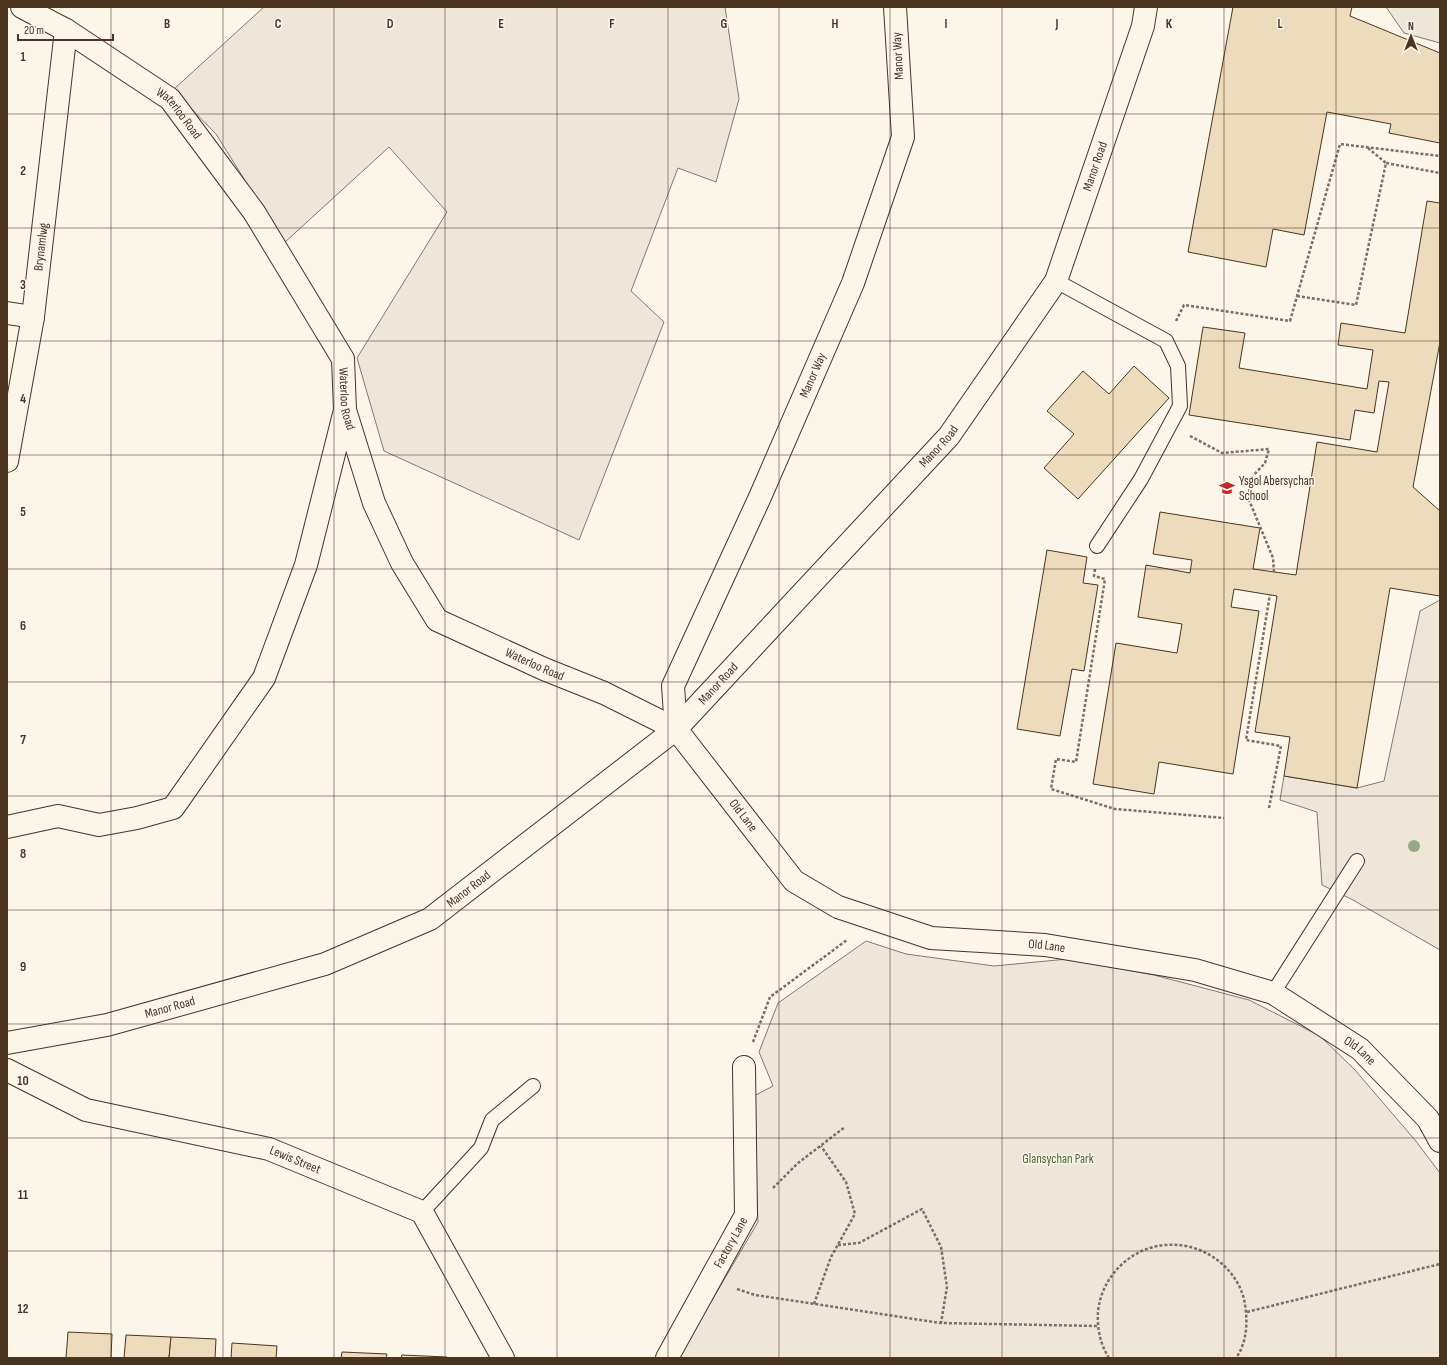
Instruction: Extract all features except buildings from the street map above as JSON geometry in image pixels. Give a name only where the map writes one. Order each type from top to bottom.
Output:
[{"type":"street","name":"Waterloo Road","points":[[22,7],[66,30],[170,99],[254,212],[343,359],[345,410],[374,503],[402,563],[437,620],[544,669],[604,694],[676,729]]},
{"type":"street","name":"Manor Way","points":[[676,729],[673,686],[760,496],[853,283],[903,137],[895,7]]},
{"type":"street","name":"Manor Road","points":[[7,1043],[107,1025],[325,964],[430,920],[676,729],[949,436],[1056,281],[1143,26],[1146,7]]},
{"type":"street","name":"Brynamlwg","points":[[7,461],[33,317],[66,30]]},
{"type":"street","points":[[7,313],[33,317]]},
{"type":"street","points":[[7,827],[58,816],[99,825],[137,818],[173,808],[264,678],[306,565],[345,410]]},
{"type":"street","name":"Old Lane","points":[[676,729],[794,881],[838,907],[931,938],[1045,945],[1195,970],[1273,992],[1360,1049],[1428,1118],[1440,1141]]},
{"type":"street","name":"Factory Lane","points":[[667,1358],[746,1215],[744,1067]]},
{"type":"street","name":"Lewis Street","points":[[7,1070],[86,1110],[269,1149],[422,1212]]},
{"type":"street","points":[[422,1212],[502,1358]]},
{"type":"lane","points":[[1056,281],[1166,341],[1178,366],[1180,406],[1141,479],[1097,546]]},
{"type":"lane","points":[[1273,992],[1357,861]]},
{"type":"lane","points":[[422,1212],[481,1148],[492,1120],[532,1086]]},
{"type":"path","points":[[1166,341],[1184,305],[1290,321],[1340,144],[1440,156]]},
{"type":"path","points":[[1367,147],[1386,163],[1440,173]]},
{"type":"path","points":[[1296,296],[1356,305],[1386,163]]},
{"type":"path","points":[[1170,426],[1222,453],[1269,449],[1265,463],[1250,478],[1249,500],[1274,558],[1274,572]]},
{"type":"path","points":[[1097,546],[1094,576],[1105,579],[1076,762],[1056,759],[1051,789],[1115,809],[1224,818]]},
{"type":"path","points":[[1269,808],[1281,746],[1246,740],[1270,594]]},
{"type":"path","points":[[744,1067],[770,997],[875,920]]},
{"type":"path","points":[[746,1215],[798,1163],[845,1127]]},
{"type":"path","points":[[814,1304],[831,1257],[855,1214],[846,1182],[822,1146]]},
{"type":"path","points":[[838,1245],[859,1243],[922,1209],[942,1247],[947,1287],[941,1323]]},
{"type":"path","points":[[1109,1358],[1104,1349],[1097,1326],[1099,1302],[1108,1280],[1123,1262],[1143,1250],[1165,1244],[1189,1246],[1211,1255],[1229,1269],[1241,1290],[1247,1312],[1246,1335],[1236,1358]]},
{"type":"path","points":[[1247,1312],[1440,1264]]},
{"type":"path","points":[[710,1280],[755,1295],[941,1323],[1097,1326]]},
{"type":"green space","points":[[264,7],[725,7],[739,99],[716,182],[678,168],[631,291],[664,322],[579,540],[384,451],[357,358],[447,212],[389,147],[284,243],[216,134],[173,90]]},
{"type":"green space","points":[[1440,600],[1440,950],[1353,900],[1322,885],[1317,812],[1280,800],[1284,776],[1357,788],[1384,781],[1420,611]]},
{"type":"green space","name":"Glansychan Park","points":[[866,941],[906,954],[994,966],[1068,959],[1154,975],[1249,1000],[1320,1036],[1355,1070],[1415,1140],[1440,1173],[1440,1358],[678,1358],[758,1222],[752,1097],[773,1086],[759,1052],[778,1003]]},
{"type":"shaded area","points":[[1386,7],[1440,7],[1440,43],[1404,33]]},
{"type":"place","name":"Ysgol Abersychan School","points":[[1227,488]]}]
